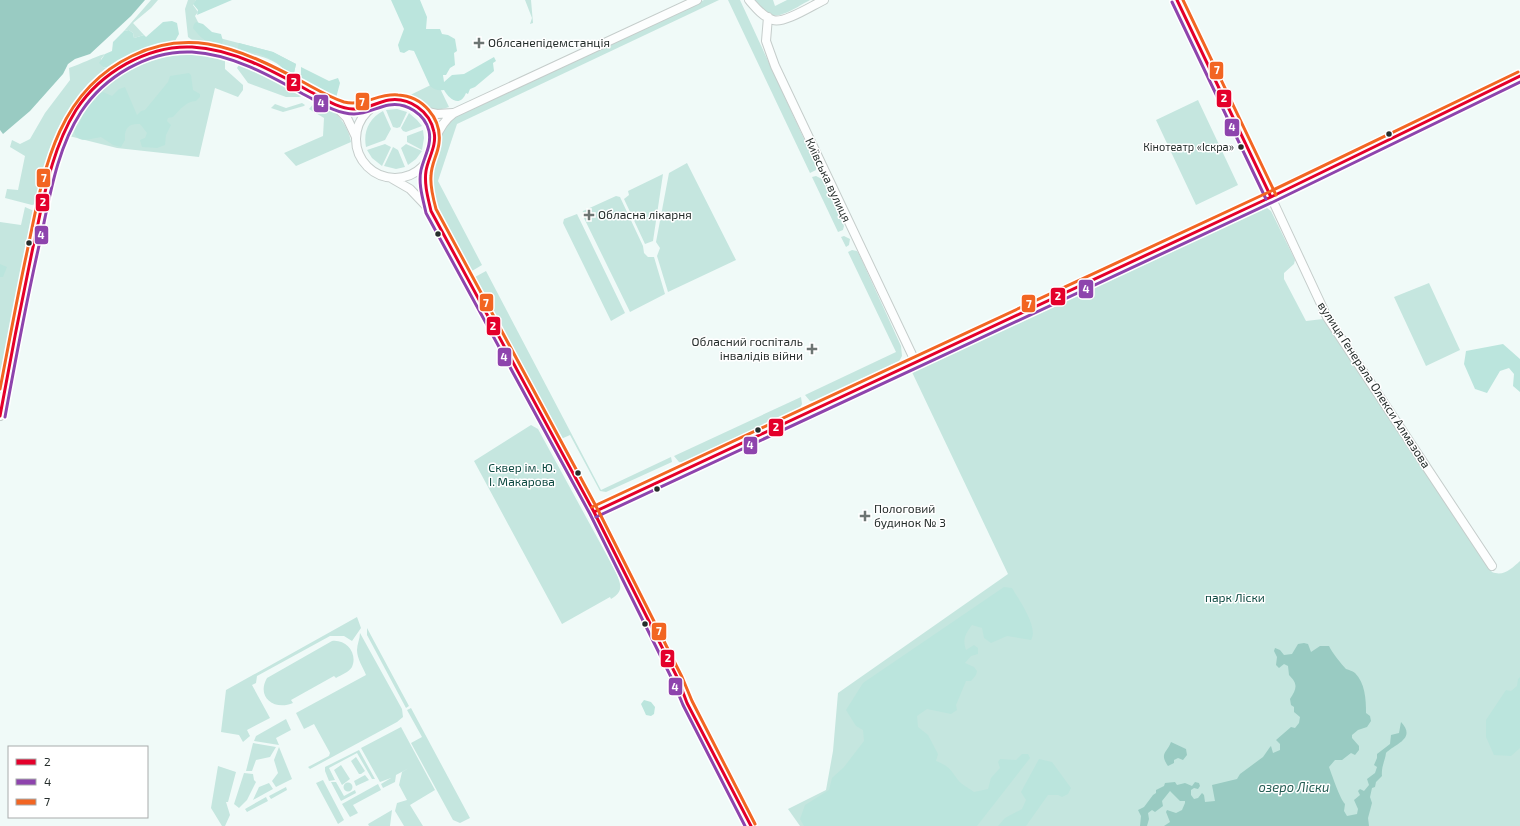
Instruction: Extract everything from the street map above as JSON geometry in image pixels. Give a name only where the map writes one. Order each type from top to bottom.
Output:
[{"type":"main road","name":"вулиця Генерала Олекси Алмазова","points":[[1180,1],[1271,197]]},
{"type":"main road","points":[[594,512],[915,361],[1271,197]]},
{"type":"street","points":[[430,211],[426,179],[430,158],[441,126],[454,113],[697,0]]},
{"type":"street","points":[[749,0],[759,12],[773,20],[786,19],[824,0]]},
{"type":"street","name":"Київська вулиця","points":[[768,17],[766,41],[775,66],[915,361]]},
{"type":"street","points":[[0,416],[34,244],[60,139],[79,106],[93,88],[113,74],[142,57],[168,49],[192,47],[212,50],[241,59],[280,76],[331,103],[355,109],[396,100],[410,103],[422,110],[437,114],[454,113]]},
{"type":"street","points":[[1271,197],[1520,76]]},
{"type":"street","points":[[331,103],[347,118],[356,138],[359,153],[365,164],[378,174],[391,178],[410,189],[430,211],[594,512],[678,679],[687,703],[751,826]]},
{"type":"street","points":[[356,138],[357,131],[363,117],[374,106]]},
{"type":"street","points":[[422,110],[432,124],[435,140]]},
{"type":"street","points":[[391,178],[410,175],[422,168],[430,158]]},
{"type":"street","name":"вулиця Генерала Олекси Алмазова","points":[[1271,197],[1327,317],[1492,566]]},
{"type":"green space","points":[[151,0],[158,0],[133,23],[144,35],[134,38],[133,33],[129,30],[124,31]]},
{"type":"green space","points":[[188,0],[196,0],[193,5],[198,12],[195,16],[204,34],[273,52],[296,64],[294,73],[292,74],[285,71],[276,63],[263,57],[192,40],[188,37],[185,9]]},
{"type":"green space","points":[[525,0],[531,0],[533,23],[530,24],[532,18]]},
{"type":"green space","points":[[704,0],[719,0],[457,124],[438,181],[482,265],[472,271],[434,201],[429,179],[433,161],[446,124],[455,117]]},
{"type":"green space","points":[[728,0],[740,0],[816,165],[816,170],[810,173]]},
{"type":"green space","points":[[752,0],[773,0],[775,6],[787,0],[810,0],[785,13],[774,16],[769,15]]},
{"type":"green space","points":[[105,54],[101,59],[103,67],[107,68],[77,99],[69,110],[56,134],[46,162],[41,189],[36,204],[32,205],[5,198],[7,189],[18,190],[25,156],[10,147],[12,140],[20,144],[30,139],[45,113],[70,80],[69,68]]},
{"type":"green space","points":[[178,54],[200,54],[225,59],[225,69],[243,85],[243,90],[238,97],[215,88],[199,157],[117,148],[69,136],[76,121],[85,108],[108,85],[121,75],[135,67],[166,56]]},
{"type":"green space","points":[[240,63],[304,95],[299,97],[286,97],[248,83],[237,68]]},
{"type":"green space","points":[[437,82],[449,107],[436,110],[430,109],[404,98]]},
{"type":"green space","points":[[1198,100],[1238,185],[1196,205],[1156,120]]},
{"type":"green space","points":[[315,102],[328,106],[339,116],[347,129],[351,142],[296,166],[284,153],[323,136],[324,118],[309,109]]},
{"type":"green space","points":[[302,103],[305,105],[304,106],[283,112],[271,108],[275,104],[286,108]]},
{"type":"green space","points":[[397,109],[407,112],[400,127],[397,128],[393,127],[386,110]]},
{"type":"green space","points":[[383,111],[391,129],[385,140],[366,147],[365,136],[368,126],[374,117]]},
{"type":"green space","points":[[409,113],[422,126],[406,132],[401,128]]},
{"type":"green space","points":[[423,130],[424,138],[422,150],[407,142],[407,136]]},
{"type":"green space","points":[[385,144],[391,147],[382,166],[372,158],[367,150]]},
{"type":"green space","points":[[406,144],[422,151],[416,159],[408,165],[401,148]]},
{"type":"green space","points":[[393,147],[398,150],[405,167],[396,169],[384,166]]},
{"type":"green space","points":[[687,163],[736,260],[668,292],[657,256],[660,248],[656,242],[669,173]]},
{"type":"green space","points":[[663,174],[653,241],[645,244],[624,199],[629,195],[628,191]]},
{"type":"green space","points":[[816,176],[822,179],[844,226],[843,230],[838,232],[812,177]]},
{"type":"green space","points":[[616,196],[620,197],[643,246],[644,253],[648,257],[654,257],[665,294],[630,312],[582,214],[583,211]]},
{"type":"green space","points":[[25,207],[34,211],[34,214],[28,236],[0,388],[0,222],[21,225]]},
{"type":"green space","name":"парк Ліски","points":[[1261,208],[1267,208],[1271,211],[1295,260],[1294,264],[1284,273],[1284,279],[1306,321],[1323,319],[1492,572],[1504,573],[1520,561],[1520,826],[800,826],[788,809],[826,790],[833,751],[838,693],[1008,574],[911,370]]},
{"type":"green space","points":[[577,214],[625,313],[611,321],[563,223],[564,219]]},
{"type":"green space","points":[[844,236],[850,239],[849,245],[846,247],[841,237]]},
{"type":"green space","points":[[852,250],[857,251],[859,254],[901,346],[902,356],[897,365],[814,402],[810,401],[805,395],[896,352],[848,252]]},
{"type":"green space","points":[[486,271],[601,490],[671,457],[672,462],[606,492],[600,491],[570,435],[561,439],[475,277]]},
{"type":"green space","points":[[1429,283],[1460,350],[1426,366],[1394,297]]},
{"type":"green space","points":[[801,397],[802,404],[799,410],[685,463],[679,462],[674,456]]},
{"type":"green space","name":"Сквер ім. Ю. І. Макарова","points":[[531,425],[538,429],[616,572],[620,584],[620,590],[611,599],[610,597],[562,624],[474,461]]},
{"type":"green space","points":[[357,617],[361,628],[352,641],[344,636],[330,636],[257,676],[256,683],[252,685],[270,718],[247,730],[250,736],[243,742],[239,735],[221,732],[226,690]]},
{"type":"green space","points":[[367,628],[409,706],[406,708],[367,635]]},
{"type":"green space","points":[[360,633],[402,709],[403,717],[397,722],[310,769],[308,767],[329,756],[330,753],[314,724],[304,729],[296,713],[366,675],[357,653]]},
{"type":"green space","points":[[332,641],[342,642],[350,648],[353,662],[352,667],[349,670],[336,678],[334,676],[291,700],[293,703],[279,705],[269,701],[265,696],[264,691],[264,685],[267,678]]},
{"type":"green space","points":[[411,708],[470,818],[460,823],[453,820],[411,743],[422,737],[407,710]]},
{"type":"green space","points":[[286,719],[291,730],[276,738],[279,745],[254,741],[256,736]]},
{"type":"green space","points":[[401,727],[435,790],[410,805],[423,826],[404,826],[395,811],[397,803],[407,800],[399,785],[402,772],[409,768],[396,775],[395,782],[383,788],[381,784],[391,778],[380,782],[361,748]]},
{"type":"green space","points":[[253,743],[276,747],[270,757],[256,760],[252,771],[246,771]]},
{"type":"green space","points":[[279,747],[292,779],[276,787],[272,781],[278,773],[274,760]]},
{"type":"green space","points":[[359,750],[375,779],[372,779],[357,753],[329,768],[335,780],[329,781],[325,767]]},
{"type":"green space","points":[[356,757],[365,771],[361,774],[359,774],[351,761]]},
{"type":"green space","points":[[341,765],[350,779],[342,785],[334,770]]},
{"type":"green space","points":[[218,766],[236,772],[228,802],[226,802],[230,815],[225,826],[222,826],[211,808]]},
{"type":"green space","points":[[244,773],[253,774],[256,782],[247,800],[239,808],[234,804]]},
{"type":"green space","points":[[365,775],[369,780],[356,786],[354,781]]},
{"type":"green space","points":[[323,780],[344,820],[338,824],[316,783]]},
{"type":"green space","points":[[331,782],[336,782],[344,796],[355,790],[356,793],[341,801]]},
{"type":"green space","points":[[269,783],[273,789],[253,800],[259,787]]},
{"type":"green space","points":[[346,783],[350,783],[352,787],[350,791],[346,791],[344,789],[344,785]]},
{"type":"green space","points":[[378,784],[381,790],[353,805],[358,813],[350,817],[342,804]]},
{"type":"green space","points":[[286,787],[287,790],[271,799],[269,796]]},
{"type":"green space","points":[[266,797],[268,801],[247,812],[245,809]]},
{"type":"green space","points":[[392,810],[390,826],[369,826],[368,824]]},
{"type":"shaded area","points":[[196,0],[232,0],[197,15],[198,10],[193,4]]},
{"type":"shaded area","points":[[391,0],[420,0],[427,17],[426,29],[440,29],[442,34],[448,35],[455,39],[457,51],[454,53],[455,65],[450,68],[446,75],[443,75],[444,82],[452,75],[464,74],[494,57],[496,61],[493,63],[494,71],[475,87],[470,89],[464,98],[458,101],[452,99],[444,90],[438,90],[430,86],[414,51],[409,50],[404,53],[400,52],[398,45],[404,29]]},
{"type":"shaded area","points":[[172,21],[177,23],[179,34],[175,41],[140,52],[107,68],[103,67],[99,63],[105,54],[112,51],[113,42],[124,31],[129,30],[133,33],[134,38],[144,35],[146,37],[163,22]]},
{"type":"shaded area","points":[[196,22],[203,24],[212,32],[221,34],[223,41],[221,45],[208,42],[199,35],[193,28]]},
{"type":"shaded area","points":[[239,43],[273,52],[296,64],[294,73],[288,73],[285,69],[269,58],[256,53],[237,50]]},
{"type":"shaded area","points":[[301,67],[329,81],[338,78],[340,83],[336,98],[301,80]]},
{"type":"shaded area","points":[[189,73],[191,75],[193,90],[200,94],[200,97],[196,101],[186,104],[173,117],[168,118],[167,121],[171,125],[166,135],[165,145],[157,148],[142,147],[140,140],[145,138],[147,133],[140,124],[132,125],[126,130],[125,140],[121,147],[113,145],[101,137],[84,140],[77,138],[74,129],[79,124],[85,110],[91,102],[96,100],[97,94],[103,92],[112,96],[119,89],[125,87],[137,115],[141,111],[145,110],[168,82],[170,76]]},
{"type":"shaded area","points":[[0,264],[7,267],[3,277],[0,277]]},
{"type":"shaded area","points":[[1503,344],[1520,359],[1520,392],[1513,386],[1514,374],[1509,368],[1500,371],[1487,393],[1475,389],[1464,364],[1466,351]]},
{"type":"shaded area","points":[[1004,587],[1012,588],[1027,614],[1032,628],[1033,635],[1031,640],[1007,636],[991,643],[984,638],[982,628],[972,625],[965,636],[964,643],[966,650],[974,645],[978,648],[978,654],[971,656],[965,663],[974,667],[977,671],[976,675],[971,681],[966,681],[956,705],[957,710],[951,714],[927,709],[917,716],[918,727],[928,735],[938,754],[936,761],[947,766],[960,782],[974,792],[988,789],[991,778],[1000,768],[998,762],[1000,759],[1016,760],[1022,754],[1028,754],[1030,758],[977,826],[804,826],[800,819],[805,805],[829,790],[832,778],[844,767],[864,741],[863,730],[856,726],[846,710],[863,683]]},
{"type":"shaded area","points":[[1520,677],[1520,748],[1511,756],[1494,755],[1486,737],[1486,720],[1506,690],[1511,691],[1517,686],[1518,679]]},
{"type":"shaded area","points":[[644,700],[651,702],[655,707],[654,714],[651,716],[646,715],[641,704]]},
{"type":"shaded area","points":[[1039,759],[1052,762],[1071,788],[1068,794],[1062,797],[1058,795],[1048,795],[1026,826],[998,826],[1005,818],[1022,809],[1026,800],[1021,792]]},
{"type":"water","points":[[0,0],[145,0],[131,16],[90,54],[75,59],[68,64],[63,74],[30,111],[3,134],[0,130]]},
{"type":"water","name":"озеро Ліски","points":[[1298,644],[1308,644],[1311,652],[1320,646],[1329,646],[1346,669],[1354,672],[1363,686],[1366,702],[1366,713],[1370,716],[1371,721],[1367,727],[1358,730],[1352,735],[1352,738],[1359,746],[1359,750],[1355,755],[1351,753],[1342,760],[1335,760],[1329,767],[1345,804],[1344,811],[1347,816],[1357,814],[1358,809],[1354,800],[1360,795],[1358,791],[1360,789],[1364,791],[1369,785],[1367,779],[1375,773],[1377,767],[1374,765],[1377,754],[1390,744],[1391,735],[1399,733],[1401,722],[1407,733],[1402,740],[1386,753],[1382,776],[1376,782],[1375,787],[1372,788],[1370,797],[1372,803],[1368,818],[1369,826],[1164,826],[1170,822],[1166,812],[1167,810],[1176,813],[1182,810],[1185,803],[1185,801],[1180,801],[1170,791],[1162,801],[1163,806],[1155,812],[1152,810],[1148,813],[1149,819],[1147,826],[1140,826],[1141,816],[1138,810],[1144,807],[1156,793],[1156,790],[1164,786],[1165,783],[1175,782],[1177,785],[1185,783],[1192,786],[1195,782],[1199,783],[1200,786],[1198,789],[1194,788],[1191,790],[1191,795],[1194,799],[1198,798],[1202,793],[1204,795],[1205,802],[1215,801],[1212,785],[1237,779],[1240,774],[1263,757],[1271,746],[1273,753],[1280,750],[1280,744],[1276,740],[1291,727],[1295,728],[1299,723],[1300,717],[1294,712],[1294,707],[1291,705],[1290,699],[1296,686],[1289,675],[1288,666],[1284,664],[1279,668],[1276,665],[1277,657],[1274,651],[1275,648],[1280,650],[1284,655],[1292,654]]},
{"type":"water","points":[[1171,742],[1186,749],[1187,755],[1183,760],[1178,758],[1174,760],[1174,763],[1168,766],[1165,762],[1164,756]]},
{"type":"transit line","name":"2","points":[[1177,0],[1271,197]]},
{"type":"transit line","name":"7","points":[[1183,0],[1276,195]]},
{"type":"transit line","name":"4","points":[[1172,2],[1266,199]]},
{"type":"transit line","name":"7","points":[[0,389],[39,195],[56,139],[69,114],[85,92],[106,72],[132,56],[150,48],[188,42],[208,44],[245,54],[344,102],[358,103],[391,95],[407,96],[415,99],[429,110],[434,117],[439,134],[439,143],[431,172],[432,192],[436,209],[598,510],[682,677],[692,701],[755,824]]},
{"type":"transit line","name":"2","points":[[0,416],[39,217],[56,154],[61,139],[76,110],[98,84],[111,73],[142,56],[158,51],[192,47],[223,52],[252,62],[341,107],[358,109],[389,100],[411,103],[418,107],[428,118],[432,124],[435,137],[427,166],[426,176],[431,211],[594,512],[678,679],[687,703],[751,826]]},
{"type":"transit line","name":"4","points":[[5,417],[31,282],[51,189],[60,157],[66,141],[81,112],[91,99],[115,77],[129,68],[159,56],[192,52],[235,61],[263,73],[328,107],[341,112],[359,114],[389,105],[402,105],[414,110],[427,125],[430,136],[429,146],[420,175],[421,192],[426,213],[590,514],[673,681],[683,705],[745,826]]},
{"type":"transit line","name":"7","points":[[592,507],[1269,192],[1518,72]]},
{"type":"transit line","name":"2","points":[[594,512],[1271,197],[1520,76]]},
{"type":"transit line","name":"4","points":[[596,517],[1273,202],[1520,82]]},
{"type":"place","name":"Облсанепідемстанція","points":[[479,43]]},
{"type":"place","name":"Кінотеатр «Іскра»","points":[[1241,147]]},
{"type":"place","name":"Обласна лікарня","points":[[589,215]]},
{"type":"place","name":"Обласний госпіталь інвалідів війни","points":[[812,349]]},
{"type":"place","name":"Пологовий будинок № 3","points":[[865,516]]}]
